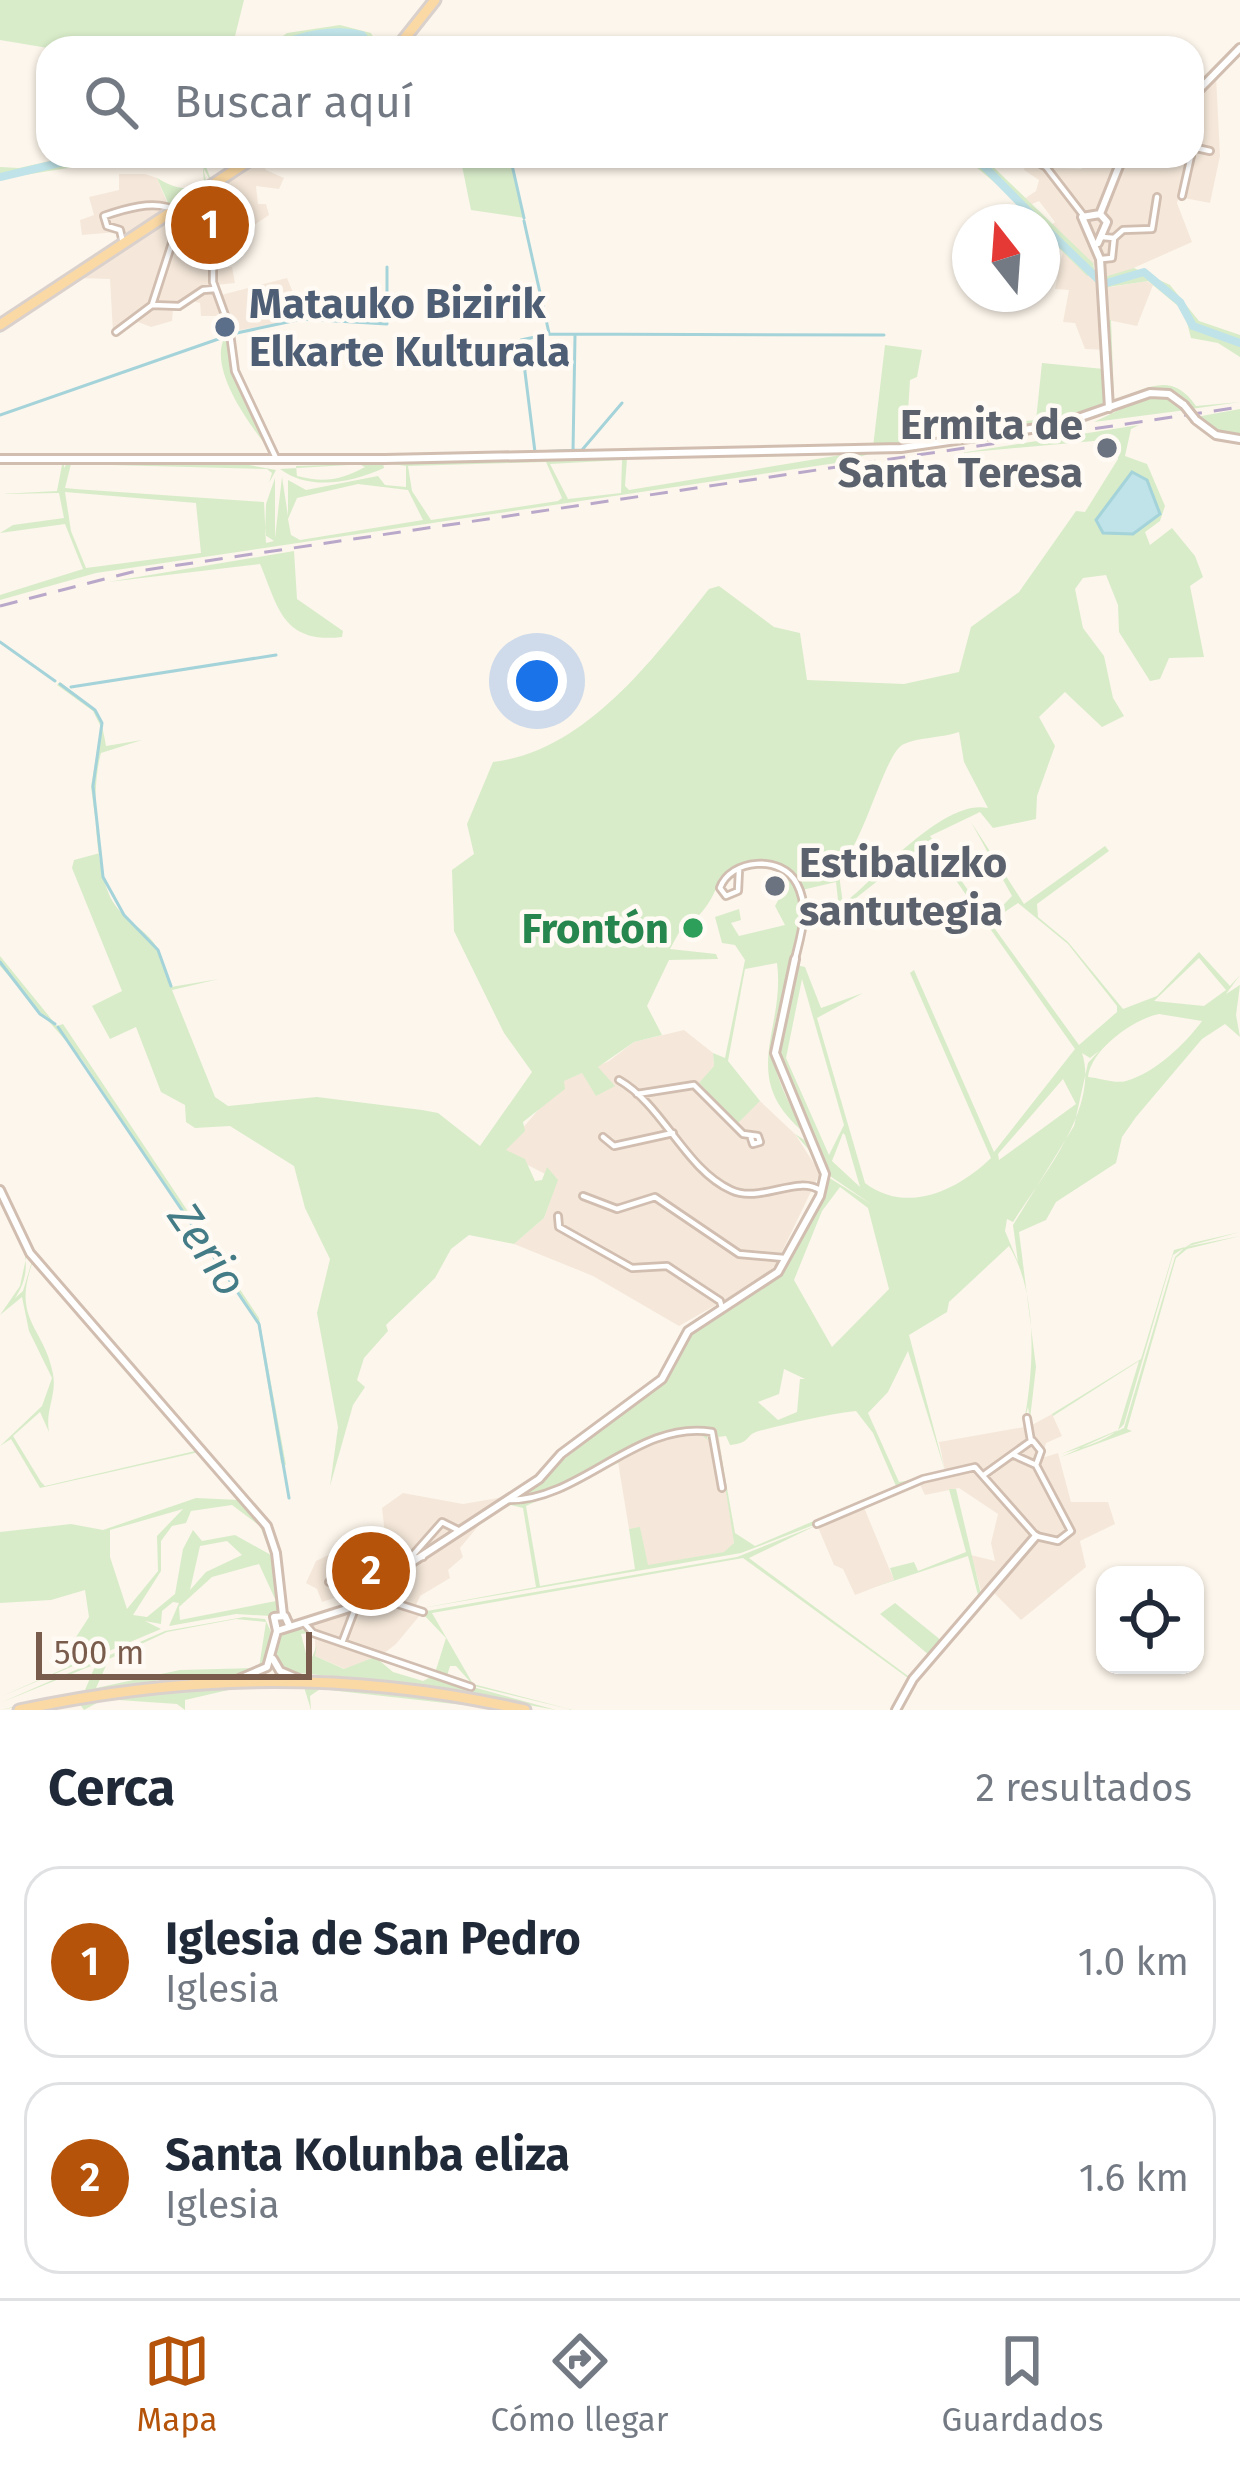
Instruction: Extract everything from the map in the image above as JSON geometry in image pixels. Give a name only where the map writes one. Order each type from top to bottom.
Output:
[{"type":"main road","points":[[406,36],[435,0]]},
{"type":"main road","points":[[0,325],[238,168]]},
{"type":"main road","points":[[19,1710],[138,1688],[239,1679],[272,1671],[299,1679],[409,1688],[525,1710]]},
{"type":"street","points":[[1204,85],[1240,48]]},
{"type":"street","points":[[1204,151],[1210,151]]},
{"type":"street","points":[[1047,168],[1101,236],[1114,238]]},
{"type":"street","points":[[1100,214],[1118,168]]},
{"type":"street","points":[[1182,196],[1188,168]]},
{"type":"street","points":[[211,186],[222,192],[225,212],[213,249],[215,289],[229,326],[235,371],[277,461]]},
{"type":"street","points":[[1101,236],[1155,227],[1157,197]]},
{"type":"street","points":[[124,244],[120,230],[107,226],[104,216],[148,206],[180,209],[213,249]]},
{"type":"street","points":[[148,206],[152,225]]},
{"type":"street","points":[[116,332],[152,305],[180,209]]},
{"type":"street","points":[[1083,215],[1100,214],[1107,219],[1101,236],[1100,286],[1109,408]]},
{"type":"street","points":[[1100,259],[1112,258],[1114,238],[1123,230]]},
{"type":"street","points":[[152,305],[173,308],[203,290],[215,289]]},
{"type":"street","points":[[0,459],[277,461],[915,447],[1058,425],[1159,392],[1184,405],[1210,433],[1240,439]]},
{"type":"street","points":[[391,1576],[509,1500],[662,1378],[685,1334],[717,1305],[736,1300],[776,1273],[776,1258],[793,1242],[814,1207],[825,1168],[775,1052],[805,916],[799,886],[776,863],[739,870],[721,882],[724,895],[738,891],[739,870]]},
{"type":"street","points":[[620,1080],[732,1191],[757,1195],[806,1187],[818,1181],[825,1168]]},
{"type":"street","points":[[636,1094],[649,1088],[694,1085],[751,1138]]},
{"type":"street","points":[[603,1137],[614,1146],[673,1133]]},
{"type":"street","points":[[806,1187],[821,1192]]},
{"type":"street","points":[[806,1187],[814,1207]]},
{"type":"street","points":[[0,1190],[31,1253],[267,1526],[277,1553],[283,1615],[289,1625]]},
{"type":"street","points":[[583,1196],[616,1209],[655,1197],[739,1254],[776,1258]]},
{"type":"street","points":[[558,1216],[559,1227],[624,1264],[636,1269],[667,1266],[717,1305]]},
{"type":"street","points":[[1027,1418],[1031,1441],[1041,1451],[1036,1465]]},
{"type":"street","points":[[509,1500],[553,1490],[646,1444],[694,1430],[712,1432],[722,1488]]},
{"type":"street","points":[[985,1474],[1031,1441]]},
{"type":"street","points":[[817,1524],[923,1479],[975,1467],[1036,1536],[1051,1543],[1072,1531],[1036,1465],[1014,1455]]},
{"type":"street","points":[[277,1631],[356,1606],[445,1520],[461,1532]]},
{"type":"street","points":[[896,1710],[913,1679],[1036,1536]]},
{"type":"street","points":[[397,1546],[408,1557],[425,1557]]},
{"type":"street","points":[[329,1582],[423,1612]]},
{"type":"street","points":[[342,1643],[356,1606]]},
{"type":"street","points":[[272,1671],[277,1631],[272,1620],[283,1615]]},
{"type":"street","points":[[304,1624],[342,1643],[471,1687]]},
{"type":"shaded area","points":[[1216,76],[1220,156],[1210,203],[1179,197],[1177,203],[1192,242],[1120,274],[1111,287],[1147,281],[1153,285],[1137,326],[1103,319],[1106,350],[1085,349],[1075,323],[1063,322],[1069,290],[1060,289],[1063,251],[1087,275],[1097,268],[1060,235],[1060,204],[1029,204],[1024,199],[1036,191],[1039,180],[1025,168],[1204,168],[1204,85]]},
{"type":"shaded area","points":[[237,168],[265,168],[284,178],[279,189],[256,186],[258,204],[266,204],[269,215],[250,228],[251,238],[238,247],[217,243],[214,267],[232,267],[235,283],[217,285],[221,295],[287,278],[304,319],[223,333],[220,316],[201,316],[200,303],[192,301],[173,309],[172,321],[151,327],[138,322],[113,333],[110,279],[79,278],[119,240],[117,232],[82,235],[80,220],[94,215],[89,197],[119,190],[119,174],[145,174],[157,178],[168,205]]},
{"type":"shaded area","points":[[684,1030],[713,1053],[714,1066],[699,1084],[736,1123],[760,1101],[795,1134],[820,1173],[776,1264],[763,1278],[679,1326],[593,1276],[514,1244],[544,1218],[557,1180],[502,1152],[563,1081],[609,1061],[634,1042]]},
{"type":"shaded area","points":[[1052,1414],[1062,1436],[1046,1443],[1042,1458],[1058,1453],[1071,1502],[1108,1502],[1115,1524],[1080,1541],[1086,1567],[1021,1620],[990,1589],[982,1594],[971,1555],[995,1561],[991,1543],[998,1514],[959,1488],[925,1495],[917,1479],[945,1471],[939,1442],[1024,1427],[1028,1418],[1032,1425]]},
{"type":"shaded area","points":[[705,1428],[718,1430],[734,1543],[725,1552],[647,1566],[640,1528],[629,1529],[617,1456],[680,1434],[698,1432],[708,1439]]},
{"type":"shaded area","points":[[403,1493],[463,1504],[504,1497],[508,1503],[485,1518],[460,1548],[463,1557],[448,1570],[450,1578],[420,1596],[416,1605],[421,1614],[396,1644],[378,1658],[345,1669],[315,1656],[315,1638],[303,1628],[304,1619],[343,1606],[337,1597],[322,1602],[317,1589],[306,1583],[316,1561],[337,1551],[345,1572],[370,1562],[368,1550],[386,1543],[382,1508]]},
{"type":"shaded area","points":[[863,1505],[894,1580],[855,1595],[843,1569],[834,1565],[817,1525]]},
{"type":"green space","points":[[0,0],[244,0],[235,36],[36,36],[36,46],[0,40]]},
{"type":"green space","points":[[340,25],[373,36],[283,36]]},
{"type":"green space","points":[[36,164],[36,168],[68,168],[0,179],[0,167]]},
{"type":"green space","points":[[203,168],[207,185],[169,205],[157,178],[180,188],[204,183]]},
{"type":"green space","points":[[462,168],[513,168],[525,218],[471,210]]},
{"type":"green space","points":[[977,168],[994,168],[1032,204],[1020,204]]},
{"type":"green space","points":[[1060,231],[1093,263],[1095,273],[1087,276],[1060,249]]},
{"type":"green space","points":[[1134,268],[1170,285],[1199,321],[1240,335],[1240,357],[1218,343],[1191,338],[1184,311],[1148,281],[1102,288],[1104,277]]},
{"type":"green space","points":[[1103,319],[1111,320],[1114,400],[1168,385],[1196,406],[1240,402],[1191,409],[1162,392],[1111,402]]},
{"type":"green space","points":[[228,332],[232,366],[271,452],[225,377],[222,345]]},
{"type":"green space","points":[[885,345],[922,350],[917,377],[910,380],[906,445],[873,447]]},
{"type":"green space","points":[[1042,363],[1104,369],[1104,407],[1019,429],[1024,421],[1036,420]]},
{"type":"green space","points":[[1152,394],[1169,396],[1186,410],[1094,422]]},
{"type":"green space","points":[[1240,409],[1240,438],[1213,431],[1196,417]]},
{"type":"green space","points":[[1139,425],[1131,429],[1125,456],[1147,464],[1165,506],[1160,521],[1145,532],[1150,545],[1172,528],[1195,556],[1203,577],[1190,586],[1204,657],[1169,658],[1160,679],[1150,681],[1119,632],[1118,605],[1106,575],[1083,578],[1075,589],[1083,628],[1104,656],[1113,698],[1124,716],[1102,727],[1065,692],[1039,717],[1055,746],[1037,796],[1036,819],[993,828],[980,812],[930,836],[989,920],[1012,896],[971,822],[1024,904],[1105,846],[1109,851],[1037,904],[1038,917],[1068,942],[1123,1009],[1157,996],[1199,952],[1230,986],[1240,975],[1226,994],[1240,985],[1236,1015],[1240,1037],[1225,1024],[1202,1039],[1122,1137],[1116,1163],[1056,1202],[1046,1220],[1019,1232],[1027,1298],[1009,1246],[949,1302],[947,1312],[909,1335],[945,1471],[908,1351],[888,1392],[868,1413],[899,1482],[917,1479],[920,1484],[741,1553],[417,1609],[536,1587],[523,1508],[511,1505],[485,1518],[508,1503],[538,1497],[618,1458],[620,1462],[526,1506],[540,1586],[635,1569],[629,1529],[640,1527],[648,1565],[724,1552],[734,1543],[716,1428],[705,1429],[708,1440],[698,1433],[646,1443],[549,1489],[513,1500],[662,1381],[686,1336],[775,1276],[828,1177],[871,1204],[827,1174],[776,1054],[796,965],[805,967],[821,1008],[863,993],[817,1018],[865,1183],[881,1192],[915,1198],[931,1194],[963,1180],[991,1158],[910,973],[914,970],[994,1152],[1075,1049],[928,841],[856,898],[852,913],[839,909],[836,882],[802,890],[789,870],[771,860],[744,864],[719,879],[705,908],[682,927],[670,949],[716,954],[718,959],[669,960],[647,1006],[662,1035],[634,1042],[598,1067],[615,1086],[596,1096],[582,1073],[564,1081],[565,1089],[523,1122],[525,1131],[506,1150],[525,1159],[535,1181],[542,1180],[547,1167],[558,1180],[544,1218],[514,1244],[469,1235],[451,1249],[435,1278],[386,1325],[388,1331],[364,1358],[357,1380],[365,1387],[353,1405],[330,1486],[338,1427],[317,1313],[330,1259],[305,1208],[294,1166],[230,1126],[195,1128],[186,1122],[185,1105],[161,1092],[136,1027],[110,1039],[92,1006],[122,991],[72,868],[74,860],[99,853],[113,902],[154,943],[171,987],[219,979],[172,990],[215,1097],[228,1106],[317,1097],[422,1110],[438,1113],[480,1146],[532,1072],[504,1033],[454,931],[452,870],[474,854],[467,824],[493,762],[559,740],[588,720],[642,670],[709,589],[719,586],[774,627],[800,633],[807,680],[904,684],[959,672],[971,627],[1019,592],[1076,511],[1085,512],[1118,459],[1116,439],[960,453]],"holes":[[[959,732],[964,762],[988,808],[970,808],[931,827],[843,904],[838,867],[856,840],[896,751],[910,742]],[[1018,903],[1068,944],[1117,1012],[1079,1045],[990,922]],[[1199,958],[1226,990],[1204,1006],[1154,1001]],[[802,979],[844,1125],[829,1155],[786,1058]],[[1159,1014],[1202,1021],[1169,1057],[1137,1077],[1118,1082],[1088,1077],[1097,1056],[1126,1029]],[[1099,1051],[1088,1063],[1085,1076],[1082,1053],[1090,1058]],[[1063,1079],[1076,1104],[999,1160],[998,1154]],[[845,1135],[860,1187],[832,1161]],[[840,1187],[868,1208],[889,1289],[832,1347],[794,1280],[822,1211]],[[1035,1190],[1013,1225],[1018,1262],[1005,1231],[1007,1219],[1013,1222]],[[784,1369],[805,1379],[800,1379],[797,1412],[778,1420],[758,1402],[779,1394]],[[856,1411],[873,1433],[896,1486],[755,1546],[735,1533],[718,1437],[726,1436],[730,1445],[737,1444],[759,1431]]]},
{"type":"green space","points":[[882,450],[843,462],[96,573],[0,600],[0,595],[83,569],[65,524],[0,533],[13,525],[64,518],[59,493],[0,494],[57,491],[62,465],[0,462],[64,463],[64,468],[67,463],[243,464],[276,470],[269,483],[272,473],[267,469],[71,464],[65,488],[264,502],[265,527],[266,504],[275,478],[275,538],[282,477],[288,516],[288,480],[306,490],[378,476],[385,485],[406,487],[406,466],[386,463]],"holes":[[[841,455],[629,490],[625,486],[627,459]],[[622,460],[621,493],[568,499],[550,464]],[[546,462],[562,498],[431,520],[412,491],[408,466]],[[358,484],[408,490],[423,520],[300,540],[291,535],[288,519],[297,498]],[[65,492],[196,503],[201,553],[86,568],[71,531]]]},
{"type":"green space","points":[[383,463],[384,468],[330,482],[304,480],[280,469],[296,468],[297,476],[324,480],[365,467],[360,464]]},
{"type":"green space","points":[[294,551],[297,599],[343,631],[342,637],[322,638],[294,628],[278,607],[260,564],[108,582]]},
{"type":"green space","points":[[60,682],[87,703],[97,715],[104,733],[106,746],[142,740],[101,753],[96,823],[91,787],[101,727],[93,711],[57,685]]},
{"type":"green space","points":[[773,864],[792,882],[800,903],[801,927],[779,1006],[773,1055],[804,1132],[785,1113],[768,1073],[777,963],[745,969],[728,1061],[760,1101],[737,1124],[699,1083],[714,1066],[713,1053],[725,1058],[745,960],[735,945],[722,943],[715,917],[739,909],[741,920],[731,923],[739,936],[785,925],[775,906],[787,884],[780,877],[767,883],[778,875],[776,867],[762,866]]},
{"type":"green space","points":[[0,956],[57,1026],[63,1024],[259,1318],[286,1465],[281,1463],[258,1325],[81,1058],[0,966]]},
{"type":"green space","points":[[1240,1236],[1187,1249],[1176,1258],[1127,1429],[1132,1431],[1061,1457],[1124,1428],[1175,1257],[1185,1247]]},
{"type":"green space","points":[[1186,1247],[1173,1255],[1124,1424],[1118,1430],[1139,1361],[1052,1414],[1141,1359],[1174,1250]]},
{"type":"green space","points":[[33,1258],[265,1526],[275,1554],[281,1607],[271,1616],[236,1614],[169,1626],[179,1603],[173,1602],[162,1611],[161,1624],[145,1621],[161,1629],[0,1697],[68,1667],[69,1648],[89,1617],[85,1590],[51,1600],[0,1603],[0,1532],[71,1524],[103,1530],[196,1498],[239,1500],[199,1452],[40,1488],[11,1439],[0,1446],[42,1406],[52,1378],[29,1331],[22,1297],[0,1315],[20,1286],[25,1261],[22,1285],[15,1298],[23,1291]],"holes":[[[33,1261],[195,1451],[45,1486],[41,1482],[13,1436],[40,1412],[49,1432],[54,1389],[49,1358],[27,1310]],[[232,1505],[260,1526],[271,1555],[235,1535],[202,1541],[193,1530],[183,1549],[175,1594],[147,1617],[133,1615],[161,1571],[161,1541],[172,1526],[186,1523],[191,1511]],[[183,1509],[157,1536],[158,1571],[127,1609],[110,1557],[110,1530]],[[227,1541],[242,1555],[206,1572],[190,1590],[200,1546]],[[259,1564],[276,1601],[180,1620],[179,1607],[212,1577]]]},
{"type":"green space","points":[[1031,1324],[1036,1367],[1030,1419],[1028,1407],[1023,1427],[1030,1382]]},
{"type":"green space","points":[[1118,1430],[1102,1440],[1059,1455]]},
{"type":"green space","points":[[949,1489],[956,1489],[982,1598],[929,1655],[880,1614],[895,1603],[942,1641],[979,1599],[968,1556],[875,1587],[894,1580],[890,1568],[914,1562],[918,1571],[966,1552]]},
{"type":"green space","points":[[817,1525],[749,1558],[912,1679],[894,1710],[908,1678],[743,1558],[432,1613],[473,1684],[573,1710],[474,1686],[456,1666],[450,1666],[447,1676],[435,1673],[446,1638],[421,1612],[737,1557]]},
{"type":"green space","points":[[244,1617],[265,1619],[272,1634],[266,1666],[254,1673],[170,1678],[0,1710],[85,1690],[96,1664],[0,1703],[165,1631]],"holes":[[[236,1619],[266,1622],[259,1668],[180,1670],[96,1688],[109,1659],[167,1632]]]},
{"type":"green space","points":[[299,1628],[310,1633],[301,1634],[309,1665],[317,1645],[315,1656],[344,1669],[375,1657],[393,1672],[423,1681],[433,1676],[556,1710],[412,1684],[289,1672],[279,1667],[275,1653],[281,1636]]},
{"type":"green space","points":[[284,1684],[367,1688],[508,1710],[320,1689],[310,1696],[311,1710],[304,1687],[237,1688],[185,1700],[185,1710],[177,1704],[104,1699],[84,1710],[79,1703],[144,1691]]},
{"type":"water","points":[[1132,472],[1147,480],[1160,514],[1133,534],[1103,533],[1096,520]]},
{"type":"waterway","points":[[306,36],[340,32],[363,36]]},
{"type":"waterway","points":[[0,177],[38,168]]},
{"type":"waterway","points":[[513,168],[524,218]]},
{"type":"waterway","points":[[986,168],[1021,204]]},
{"type":"waterway","points":[[524,221],[549,333]]},
{"type":"waterway","points":[[1060,242],[1103,284],[1144,272],[1180,302],[1193,326],[1240,343]]},
{"type":"waterway","points":[[232,334],[302,319],[387,324],[387,267]]},
{"type":"waterway","points":[[0,331],[12,324]]},
{"type":"waterway","points":[[622,403],[582,450],[535,452],[521,340],[549,334],[884,335]]},
{"type":"waterway","points":[[0,415],[227,336]]},
{"type":"waterway","points":[[573,451],[575,336]]},
{"type":"waterway","points":[[0,642],[55,681]]},
{"type":"waterway","points":[[71,687],[276,655]]},
{"type":"waterway","points":[[60,684],[95,710],[102,723],[93,786],[103,877],[124,915],[158,950],[171,986]]},
{"type":"waterway","name":"Zerio","points":[[0,962],[40,1014],[55,1024]]},
{"type":"waterway","name":"Zerio","points":[[58,1027],[259,1324],[289,1498]]},
{"type":"railway","points":[[0,606],[132,572],[1240,407]]},
{"type":"place","name":"Iglesia de San Pedro","points":[[210,225]]},
{"type":"place","name":"Matauko Bizirik Elkarte Kulturala","points":[[225,327]]},
{"type":"place","name":"Ermita de Santa Teresa","points":[[1107,448]]},
{"type":"place","name":"Estibalizko santutegia","points":[[775,886]]},
{"type":"place","name":"Frontón","points":[[693,928]]},
{"type":"place","name":"Santa Kolunba eliza","points":[[371,1571]]}]
